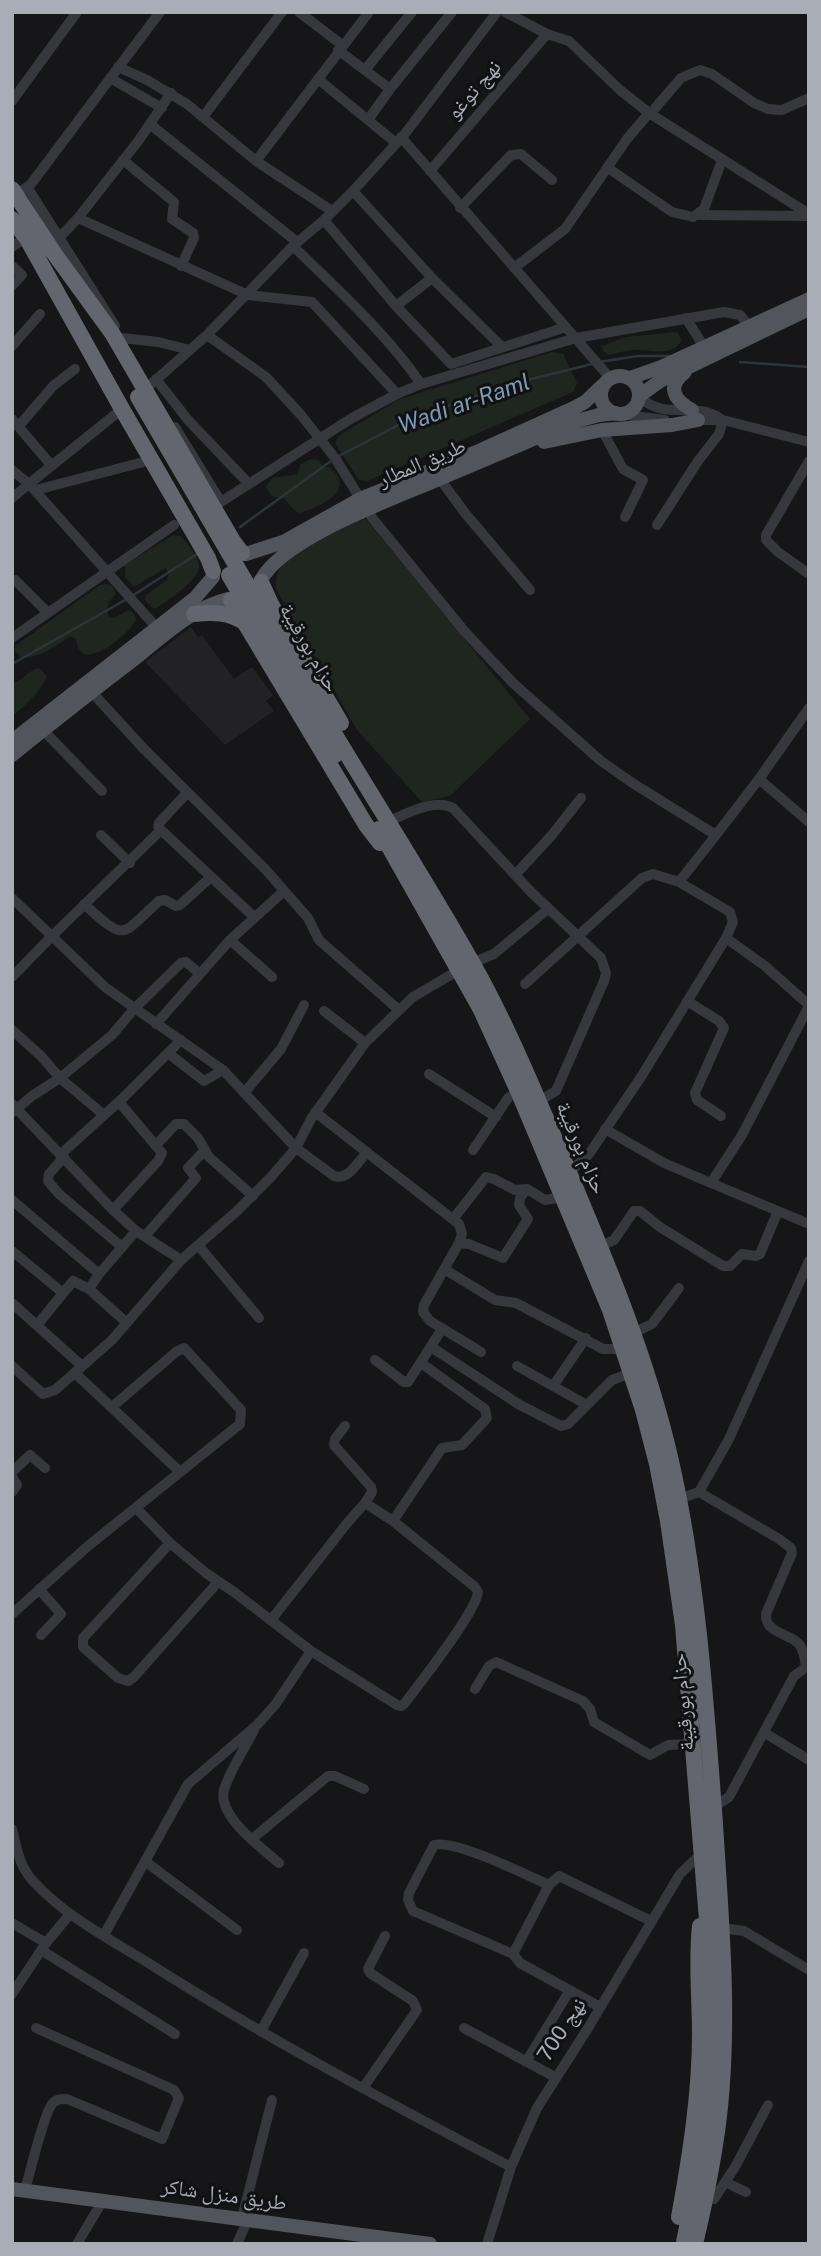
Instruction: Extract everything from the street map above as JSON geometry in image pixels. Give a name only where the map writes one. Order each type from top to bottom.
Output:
[{"type":"highway","name":"حزام بورقيبة","points":[[18,190],[54,241],[317,716],[466,966],[494,1003],[569,1172],[633,1333],[657,1406],[679,1499],[698,1625],[713,1804],[713,1894],[723,2020],[719,2114],[706,2199],[689,2243]]},
{"type":"highway","name":"حزام بورقيبة","points":[[12,219],[139,395]]},
{"type":"highway","points":[[54,241],[244,553]]},
{"type":"highway","points":[[139,395],[151,460],[208,558],[213,574]]},
{"type":"highway","points":[[261,581],[271,604],[396,818],[413,876]]},
{"type":"highway","points":[[230,600],[366,825],[413,876]]},
{"type":"highway","points":[[194,614],[223,613],[247,625]]},
{"type":"highway","name":"حزام بورقيبة","points":[[466,966],[624,1349],[657,1464],[683,1625],[701,1854],[713,1894]]},
{"type":"highway","points":[[689,2243],[714,2199],[731,2061],[732,1981],[729,1929],[713,1894]]},
{"type":"highway","points":[[689,2243],[692,2139],[701,2036],[699,1940],[713,1894]]},
{"type":"main road","points":[[630,378],[809,299]]},
{"type":"main road","points":[[639,396],[637,386],[630,378],[620,375],[607,382],[601,391],[602,402],[617,414],[632,409],[639,396],[660,381],[809,309]]},
{"type":"main road","points":[[482,461],[532,445],[602,430],[672,425],[695,415],[678,399],[673,389],[676,379],[692,366]]},
{"type":"main road","name":"طريق المطار","points":[[244,553],[283,542],[574,408],[607,382]]},
{"type":"main road","name":"طريق المطار","points":[[261,581],[274,563],[288,552],[364,504],[440,479],[570,424],[599,415],[617,414]]},
{"type":"main road","points":[[12,741],[134,652],[194,614],[219,601],[244,600],[252,596],[261,581],[255,559],[244,553],[232,552],[225,555],[195,598],[157,628],[134,652]]},
{"type":"main road","points":[[213,574],[216,589],[230,600]]},
{"type":"main road","points":[[12,755],[88,688]]},
{"type":"main road","name":"طريق منزل شاكر","points":[[19,2190],[245,2219],[389,2241],[430,2244]]},
{"type":"street","points":[[12,101],[77,12]]},
{"type":"street","points":[[18,190],[160,12]]},
{"type":"street","points":[[203,117],[282,12]]},
{"type":"street","points":[[299,12],[365,71],[390,89]]},
{"type":"street","points":[[256,161],[369,12]]},
{"type":"street","points":[[365,71],[412,12]]},
{"type":"street","points":[[368,120],[452,12]]},
{"type":"street","points":[[33,487],[51,465],[139,395],[190,350],[248,295],[295,244],[324,220],[399,140],[497,12]]},
{"type":"street","points":[[505,12],[575,45],[620,90],[649,113],[809,215]]},
{"type":"street","name":"نهج توغو","points":[[430,171],[547,34]]},
{"type":"street","points":[[118,66],[171,93],[256,161],[332,211]]},
{"type":"street","points":[[514,268],[565,229],[649,113],[681,78],[700,70],[712,74],[768,109],[782,110],[809,98]]},
{"type":"street","points":[[110,78],[162,108]]},
{"type":"street","points":[[318,79],[368,120],[399,140],[430,171],[576,338],[607,382]]},
{"type":"street","points":[[171,93],[151,125],[78,218],[54,241],[122,338],[139,395],[217,505],[320,438],[397,394],[502,347],[566,327]]},
{"type":"street","points":[[151,125],[295,244],[411,369],[421,384]]},
{"type":"street","points":[[460,208],[511,155],[521,154],[552,180]]},
{"type":"street","points":[[123,160],[174,202],[172,219],[193,233],[194,238],[181,265]]},
{"type":"street","points":[[699,215],[704,209],[722,160]]},
{"type":"street","points":[[608,168],[672,212],[684,216],[809,215]]},
{"type":"street","points":[[352,191],[432,278],[502,347]]},
{"type":"street","points":[[78,218],[248,295],[312,302],[397,394]]},
{"type":"street","points":[[324,220],[452,369]]},
{"type":"street","points":[[12,247],[26,237]]},
{"type":"street","points":[[12,266],[22,275],[12,286]]},
{"type":"street","points":[[396,306],[432,278]]},
{"type":"street","points":[[452,369],[576,338],[714,313],[734,313],[746,319],[749,326]]},
{"type":"street","points":[[12,346],[40,314]]},
{"type":"street","points":[[686,318],[704,347]]},
{"type":"street","points":[[206,335],[266,377],[320,438],[364,504],[465,632],[513,683],[601,761],[716,835]]},
{"type":"street","points":[[122,338],[158,342],[190,350]]},
{"type":"street","points":[[51,465],[16,423],[53,386],[75,369]]},
{"type":"street","points":[[139,395],[188,420],[249,484]]},
{"type":"street","points":[[639,396],[657,409],[695,415]]},
{"type":"street","points":[[617,414],[654,419],[708,412],[723,420],[809,442]]},
{"type":"street","points":[[657,525],[719,433],[723,420]]},
{"type":"street","points":[[602,430],[623,469],[643,480],[625,517]]},
{"type":"street","points":[[12,498],[33,487],[151,460]]},
{"type":"street","points":[[809,461],[766,535],[768,545],[809,574]]},
{"type":"street","points":[[12,470],[33,487],[157,628]]},
{"type":"street","points":[[440,479],[530,590]]},
{"type":"street","points":[[12,638],[174,525]]},
{"type":"street","points":[[15,580],[47,612]]},
{"type":"street","points":[[88,688],[284,891],[308,918],[319,940],[399,1010]]},
{"type":"street","points":[[679,882],[759,779],[809,708]]},
{"type":"street","points":[[43,730],[102,791]]},
{"type":"street","points":[[759,779],[809,822]]},
{"type":"street","points":[[187,793],[158,827],[254,917]]},
{"type":"street","points":[[515,875],[581,798]]},
{"type":"street","points":[[396,818],[414,810],[447,805],[457,812],[548,909],[578,934],[604,965],[604,981],[556,1091],[539,1101]]},
{"type":"street","points":[[13,974],[161,831]]},
{"type":"street","points":[[101,835],[130,863]]},
{"type":"street","points":[[525,984],[646,876],[658,874],[679,882],[730,912],[733,922],[726,938],[641,1077],[589,1154],[569,1172]]},
{"type":"street","points":[[84,904],[109,927],[124,932],[133,927],[162,899],[173,905],[180,905],[212,877]]},
{"type":"street","points":[[156,1024],[230,940],[284,891]]},
{"type":"street","points":[[12,898],[106,988],[223,1070],[296,1148],[339,1178],[345,1176],[367,1152]]},
{"type":"street","points":[[12,1367],[43,1394],[49,1393],[79,1369],[127,1324],[181,1260],[253,1196],[296,1148],[315,1112],[365,1043],[423,990],[494,954],[548,909]]},
{"type":"street","points":[[711,1182],[742,1135],[809,1005],[765,966],[726,938]]},
{"type":"street","points":[[230,940],[272,977]]},
{"type":"street","points":[[181,1260],[140,1233],[113,1210],[14,1109],[60,1077],[112,1035],[134,1009],[181,963],[186,962],[200,974]]},
{"type":"street","points":[[687,1001],[719,1021],[724,1028],[695,1093],[697,1100],[722,1116]]},
{"type":"street","points":[[244,1093],[281,1049],[304,1005]]},
{"type":"street","points":[[324,1012],[365,1043]]},
{"type":"street","points":[[12,1030],[104,1115]]},
{"type":"street","points":[[122,1247],[59,1194],[48,1181],[48,1174],[181,1040]]},
{"type":"street","points":[[168,1053],[204,1081],[223,1070]]},
{"type":"street","points":[[429,1074],[496,1117]]},
{"type":"street","points":[[473,1150],[508,1098],[518,1091]]},
{"type":"street","points":[[113,1210],[162,1155],[156,1144],[119,1102]]},
{"type":"street","points":[[315,1112],[454,1218],[461,1229],[459,1243],[423,1308],[425,1317],[481,1352]]},
{"type":"street","points":[[156,1144],[170,1129],[180,1123],[184,1124],[198,1139],[204,1151],[253,1196]]},
{"type":"street","points":[[605,1129],[664,1163],[806,1223],[809,1210]]},
{"type":"street","points":[[89,1289],[122,1247],[196,1178],[188,1168],[204,1151]]},
{"type":"street","points":[[454,1218],[486,1177],[515,1190],[527,1189],[545,1199],[563,1197]]},
{"type":"street","points":[[459,1243],[469,1244],[503,1258],[528,1219],[519,1205],[520,1198],[527,1189]]},
{"type":"street","points":[[12,1200],[99,1274]]},
{"type":"street","points":[[599,1247],[614,1240],[634,1211],[640,1212],[723,1266],[730,1266],[742,1254],[760,1254],[778,1211]]},
{"type":"street","points":[[198,1245],[259,1318]]},
{"type":"street","points":[[12,1251],[63,1293]]},
{"type":"street","points":[[679,1499],[699,1492],[734,1429],[809,1261]]},
{"type":"street","points":[[444,1269],[495,1300],[516,1303],[603,1349],[624,1349]]},
{"type":"street","points":[[38,1324],[73,1281],[89,1289],[127,1324]]},
{"type":"street","points":[[633,1333],[652,1324],[679,1287]]},
{"type":"street","points":[[12,1303],[38,1324],[112,1407],[179,1471]]},
{"type":"street","points":[[375,1360],[406,1382],[411,1380],[442,1329]]},
{"type":"street","points":[[553,1386],[586,1338]]},
{"type":"street","points":[[431,1347],[561,1426],[568,1424],[611,1380],[631,1373]]},
{"type":"street","points":[[12,1614],[179,1471],[240,1424],[242,1419],[241,1410],[188,1350],[184,1349],[176,1352],[112,1407]]},
{"type":"street","points":[[393,1521],[442,1448],[462,1446],[487,1418],[485,1409],[421,1363]]},
{"type":"street","points":[[517,1366],[587,1405]]},
{"type":"street","points":[[271,1620],[372,1492],[371,1487],[334,1445],[335,1439],[345,1426]]},
{"type":"street","points":[[12,1492],[17,1485],[12,1474],[30,1455],[45,1468]]},
{"type":"street","points":[[699,1492],[792,1548],[766,1620],[771,1629],[798,1643],[807,1666],[794,1676],[729,1797],[713,1804]]},
{"type":"street","points":[[136,1508],[170,1543],[311,1651],[393,1704],[401,1706],[446,1648],[474,1604],[478,1592],[393,1521],[365,1503]]},
{"type":"street","points":[[170,1543],[83,1639],[83,1647],[118,1678],[128,1681],[134,1677],[218,1581]]},
{"type":"street","points":[[39,1589],[61,1614],[41,1635]]},
{"type":"street","points":[[104,1935],[146,1862],[179,1796],[188,1784],[257,1725],[275,1705],[311,1651]]},
{"type":"street","points":[[475,1689],[489,1665],[496,1662],[583,1701],[590,1709],[594,1721],[650,1755],[668,1745],[692,1744]]},
{"type":"street","points":[[257,1725],[224,1789],[224,1805],[231,1816],[278,1863]]},
{"type":"street","points":[[765,1733],[809,1760]]},
{"type":"street","points":[[253,1839],[328,1776],[335,1776],[364,1789]]},
{"type":"street","points":[[12,1829],[20,1863],[32,1880],[70,1914],[215,2006],[511,2167]]},
{"type":"street","points":[[549,1885],[444,1843],[434,1844],[408,1900],[413,1910],[513,1954],[520,1963],[600,2007]]},
{"type":"street","name":"نهج 700","points":[[487,2244],[511,2167],[537,2108],[680,1874],[701,1854]]},
{"type":"street","points":[[146,1862],[237,1930]]},
{"type":"street","points":[[513,1954],[549,1885],[559,1876],[651,1921]]},
{"type":"street","points":[[12,1994],[43,1947],[70,1914]]},
{"type":"street","points":[[12,1923],[43,1947],[175,2034]]},
{"type":"street","points":[[729,1929],[744,1931],[809,1970]]},
{"type":"street","points":[[363,2088],[417,2010],[413,2001],[370,1973],[368,1969],[384,1936]]},
{"type":"street","points":[[261,2031],[303,1953]]},
{"type":"street","points":[[526,2062],[570,1990]]},
{"type":"street","points":[[19,2190],[54,2102],[67,2099],[162,2139],[179,2098],[174,2090],[36,2028]]},
{"type":"street","points":[[464,2028],[555,2077]]},
{"type":"street","points":[[237,2244],[272,2100]]},
{"type":"street","points":[[714,2199],[768,2105]]},
{"type":"street","points":[[725,2182],[746,2192]]},
{"type":"street","points":[[77,2244],[103,2200]]},
{"type":"shaded area","points":[[677,332],[682,340],[677,346],[666,351],[631,350],[609,355],[603,351],[602,346],[626,337]]},
{"type":"shaded area","points":[[552,352],[563,353],[577,383],[573,392],[367,481],[359,480],[335,444],[338,436],[400,399]]},
{"type":"shaded area","points":[[310,459],[318,460],[324,467],[329,467],[340,483],[338,490],[326,502],[299,513],[283,498],[270,494],[266,486],[272,478],[297,474],[301,464]]},
{"type":"shaded area","points":[[365,518],[530,719],[450,796],[422,802],[357,730],[276,589],[278,573],[286,561],[319,540]]},
{"type":"shaded area","points":[[173,535],[181,536],[192,550],[199,570],[183,588],[157,608],[152,608],[145,600],[146,595],[167,580],[169,574],[166,568],[134,587],[125,577],[125,565]]},
{"type":"shaded area","points":[[100,585],[112,586],[116,594],[108,603],[108,616],[114,618],[128,610],[133,612],[136,620],[113,644],[98,652],[84,654],[78,648],[76,639],[70,636],[53,648],[36,655],[22,658],[15,651],[15,646]]},
{"type":"shaded area","points":[[191,627],[198,637],[202,635],[234,679],[252,667],[273,695],[266,701],[274,711],[225,745],[145,662]]},
{"type":"shaded area","points":[[38,668],[47,676],[32,698],[12,716],[12,683]]},
{"type":"waterway","name":"Wadi ar-Raml","points":[[599,362],[638,356],[669,356]]},
{"type":"waterway","name":"Wadi ar-Raml","points":[[740,362],[809,367]]},
{"type":"waterway","name":"Wadi ar-Raml","points":[[337,457],[408,420],[511,384],[592,364]]},
{"type":"waterway","name":"Wadi ar-Raml","points":[[240,527],[331,461]]},
{"type":"waterway","name":"Wadi ar-Raml","points":[[132,596],[197,554]]},
{"type":"waterway","name":"Wadi ar-Raml","points":[[12,664],[127,599]]}]
